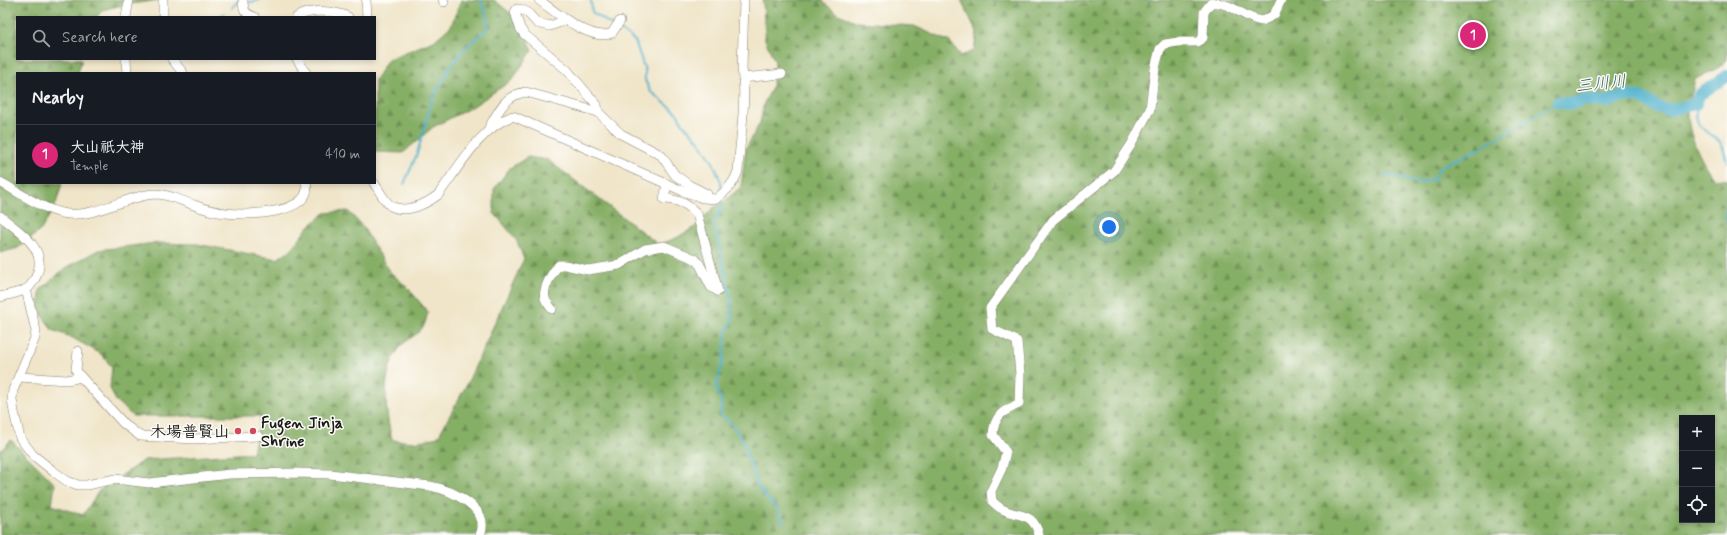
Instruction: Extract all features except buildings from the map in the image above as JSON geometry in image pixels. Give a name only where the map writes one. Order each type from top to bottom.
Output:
[{"type":"street","points":[[126,16],[129,0]]},
{"type":"street","points":[[163,0],[163,16]]},
{"type":"street","points":[[243,0],[244,11],[252,16]]},
{"type":"street","points":[[366,0],[367,16]]},
{"type":"street","points":[[539,0],[577,28],[599,35],[609,35],[617,25]]},
{"type":"street","points":[[486,132],[503,119],[513,116],[667,184],[703,198],[716,199],[730,188],[738,171],[743,110],[742,69],[744,0]]},
{"type":"street","points":[[1039,535],[1037,527],[1029,517],[1003,510],[992,501],[991,490],[1002,468],[1006,452],[993,435],[993,424],[1007,409],[1019,404],[1020,374],[1017,341],[992,329],[990,308],[1053,220],[1114,171],[1131,145],[1150,109],[1155,68],[1160,49],[1165,44],[1178,42],[1198,42],[1203,38],[1204,12],[1211,3],[1219,2],[1251,18],[1262,21],[1274,15],[1280,0]]},
{"type":"street","points":[[566,20],[550,26],[537,23],[523,10],[517,9],[515,12],[520,28],[524,34],[567,70],[597,105],[598,112]]},
{"type":"street","points":[[300,16],[308,13],[330,12],[344,16]]},
{"type":"street","points":[[126,60],[127,72]]},
{"type":"street","points":[[173,60],[181,72]]},
{"type":"street","points":[[298,60],[305,72]]},
{"type":"street","points":[[743,78],[782,74]]},
{"type":"street","points":[[375,184],[386,201],[392,206],[409,208],[428,203],[438,195],[486,132],[501,106],[515,94],[526,92],[598,112],[622,134],[662,155],[675,175],[689,185],[716,199]]},
{"type":"street","points":[[0,182],[49,208],[70,215],[92,212],[143,195],[158,194],[169,196],[195,206],[227,214],[254,213],[293,207],[301,201],[305,195],[306,184]]},
{"type":"street","points":[[552,309],[544,298],[552,272],[559,265],[588,270],[619,265],[645,249],[664,246],[695,259],[700,265],[711,287],[718,290],[697,214],[690,206],[680,201],[664,199],[667,184]]},
{"type":"street","points":[[0,216],[22,233],[34,245],[40,260],[38,271],[26,289],[0,297]]},
{"type":"street","points":[[26,289],[36,330],[35,338],[13,390],[12,399],[20,438],[33,455],[53,472],[67,481],[78,485],[87,485],[115,479],[149,483],[230,474],[296,473],[330,474],[430,486],[441,488],[460,498],[476,510],[480,515],[483,528],[480,535]]},
{"type":"street","points":[[78,352],[76,370],[81,377],[124,424],[140,436],[193,439],[258,436]]},
{"type":"street","points":[[19,377],[67,380],[81,377]]},
{"type":"green space","points":[[0,0],[160,0],[123,5],[102,10],[98,16],[16,16],[16,60],[82,60],[78,72],[16,72],[16,184],[62,184],[56,204],[41,230],[18,248],[0,253]]},
{"type":"green space","points":[[461,0],[494,0],[523,23],[532,51],[512,80],[472,107],[433,127],[403,153],[376,152],[376,78],[388,59],[434,41],[451,26]]},
{"type":"green space","points":[[763,0],[823,0],[824,3],[838,14],[858,22],[914,26],[950,42],[961,56],[974,51],[977,32],[961,0],[1727,0],[1727,60],[1718,68],[1695,79],[1688,113],[1690,130],[1696,148],[1704,164],[1714,179],[1727,180],[1727,535],[0,535],[0,451],[11,440],[55,484],[52,505],[83,515],[99,491],[144,460],[253,453],[261,416],[133,416],[116,401],[110,388],[112,367],[101,354],[71,337],[52,330],[39,310],[40,290],[64,269],[98,250],[155,243],[197,244],[277,259],[292,249],[308,227],[325,213],[348,211],[363,227],[389,271],[408,288],[428,312],[423,327],[398,350],[389,370],[386,406],[392,440],[415,442],[438,437],[468,382],[524,259],[516,239],[494,213],[494,189],[510,168],[528,157],[548,160],[659,245],[678,237],[695,227],[713,208],[725,201],[741,187],[746,148],[760,123],[764,103],[771,90],[775,62],[765,39]]},
{"type":"waterway","points":[[232,8],[239,0]]},
{"type":"waterway","points":[[246,3],[259,0]]},
{"type":"waterway","points":[[404,184],[417,154],[433,97],[451,66],[465,48],[487,29],[488,22],[481,0]]},
{"type":"waterway","points":[[591,0],[592,12],[613,26]]},
{"type":"waterway","points":[[220,16],[224,13]]},
{"type":"waterway","points":[[619,29],[635,41],[645,70],[645,80],[650,91],[676,112],[684,125],[698,140],[713,162],[721,182],[721,190]]},
{"type":"waterway","name":"三川川","points":[[1558,102],[1571,104],[1583,100],[1608,102],[1622,96],[1640,97],[1657,107],[1669,110],[1696,104],[1699,95],[1727,76]]},
{"type":"waterway","points":[[1384,174],[1418,183],[1434,179],[1440,167],[1480,148],[1558,102]]},
{"type":"waterway","points":[[1696,104],[1698,124],[1721,143],[1727,162]]},
{"type":"waterway","points":[[721,200],[721,208],[714,224],[731,298],[732,321],[726,333],[723,361],[716,389],[721,399],[721,415],[733,426],[742,439],[759,489],[777,509],[783,522]]},
{"type":"waterway","points":[[1725,219],[1727,203]]},
{"type":"place","name":"大山祇大神","points":[[1473,35]]},
{"type":"place","name":"木場普賢山","points":[[238,431]]},
{"type":"place","name":"Fugen Jinja Shrine","points":[[253,431]]}]
